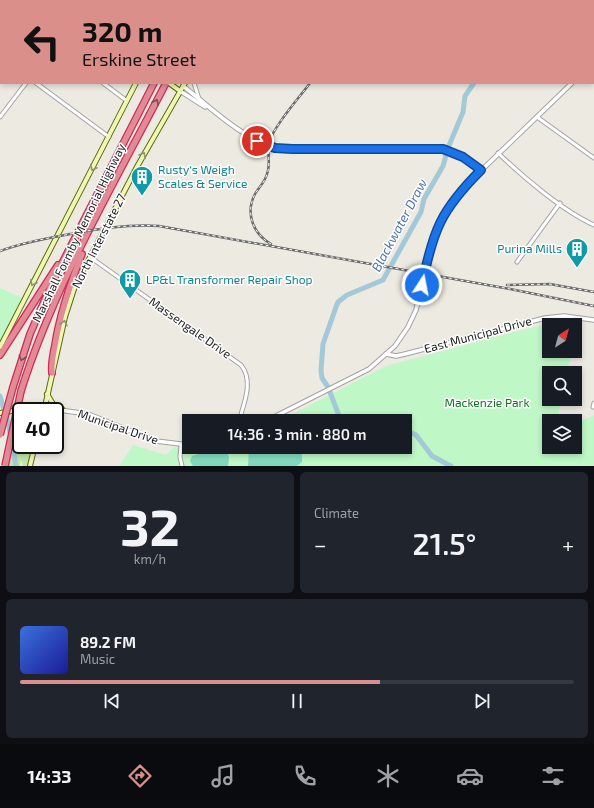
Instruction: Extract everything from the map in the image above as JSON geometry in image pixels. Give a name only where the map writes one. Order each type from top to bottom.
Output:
[{"type":"highway","name":"Marshall Formby Memorial Highway","points":[[0,435],[13,386],[38,315],[67,252],[153,84]]},
{"type":"highway","name":"Marshall Formby Memorial Highway","points":[[5,466],[21,391],[32,358],[56,298],[165,84]]},
{"type":"highway","points":[[52,373],[52,361],[62,306],[102,207]]},
{"type":"highway","points":[[0,355],[67,252]]},
{"type":"main road","points":[[0,347],[136,84]]},
{"type":"main road","points":[[171,84],[180,91]]},
{"type":"main road","name":"North Interstate 27","points":[[46,402],[70,299],[138,165],[184,85]]},
{"type":"main road","points":[[47,394],[52,402]]},
{"type":"main road","name":"Municipal Drive","points":[[0,413],[12,411]]},
{"type":"main road","points":[[30,466],[33,454]]},
{"type":"street","points":[[0,117],[25,84]]},
{"type":"street","points":[[37,84],[109,137]]},
{"type":"street","points":[[104,84],[128,101]]},
{"type":"street","points":[[194,84],[199,99]]},
{"type":"street","points":[[280,414],[369,369],[386,354],[404,333],[416,310],[430,248],[440,220],[460,191],[571,84]]},
{"type":"street","points":[[184,85],[210,109],[248,136],[275,148],[437,148],[456,153],[481,170]]},
{"type":"street","points":[[180,91],[195,102],[210,109]]},
{"type":"street","points":[[537,117],[594,158]]},
{"type":"street","points":[[498,153],[522,176],[580,218],[594,225]]},
{"type":"street","points":[[517,262],[560,203]]},
{"type":"street","name":"Massengale Drive","points":[[90,257],[241,365],[245,370],[248,380],[241,414]]},
{"type":"street","name":"East Municipal Drive","points":[[386,354],[396,356],[405,354],[545,318],[564,316],[594,320]]},
{"type":"street","name":"Municipal Drive","points":[[64,409],[103,419],[156,441],[181,445]]},
{"type":"street","points":[[181,445],[180,457],[182,466]]},
{"type":"green space","points":[[0,288],[22,298],[0,342]]},
{"type":"green space","name":"Mackenzie Park","points":[[542,326],[542,358],[570,358],[569,366],[542,366],[542,406],[560,406],[558,414],[542,414],[542,454],[582,454],[582,421],[594,415],[594,466],[119,466],[133,445],[166,455],[174,447],[182,448],[182,454],[412,454],[412,414],[293,414],[386,366]]},
{"type":"green space","points":[[12,453],[12,454],[31,454],[28,466],[23,466],[21,460],[20,466],[9,466]]},
{"type":"green space","points":[[199,454],[228,454],[228,466],[193,466],[190,461],[192,456]]},
{"type":"green space","points":[[249,454],[302,455],[302,462],[297,466],[248,466]]},
{"type":"waterway","name":"Blackwater Draw","points":[[448,148],[463,112],[465,96],[473,84]]},
{"type":"waterway","name":"Blackwater Draw","points":[[338,414],[328,387],[322,378],[321,370],[323,344],[338,302],[347,295],[383,280],[421,212],[424,199],[443,166],[447,152]]},
{"type":"waterway","points":[[0,396],[9,427],[16,466]]},
{"type":"waterway","name":"Blackwater Draw","points":[[412,433],[416,435],[432,456],[451,466]]},
{"type":"railway","points":[[271,244],[255,229],[251,216],[252,201],[265,180],[268,170],[269,143],[271,136],[309,84]]},
{"type":"railway","points":[[0,251],[49,238],[89,231],[123,226],[159,226],[510,289],[594,306]]},
{"type":"railway","points":[[507,285],[550,284],[594,292]]},
{"type":"place","name":"Rusty's Weigh Scales & Service","points":[[142,196]]},
{"type":"place","name":"Purina Mills","points":[[577,268]]},
{"type":"place","name":"LP&L Transformer Repair Shop","points":[[130,300]]},
{"type":"route","points":[[257,141],[275,148],[292,149],[437,148],[456,153],[481,170],[460,191],[440,220],[430,248],[422,285]]}]
